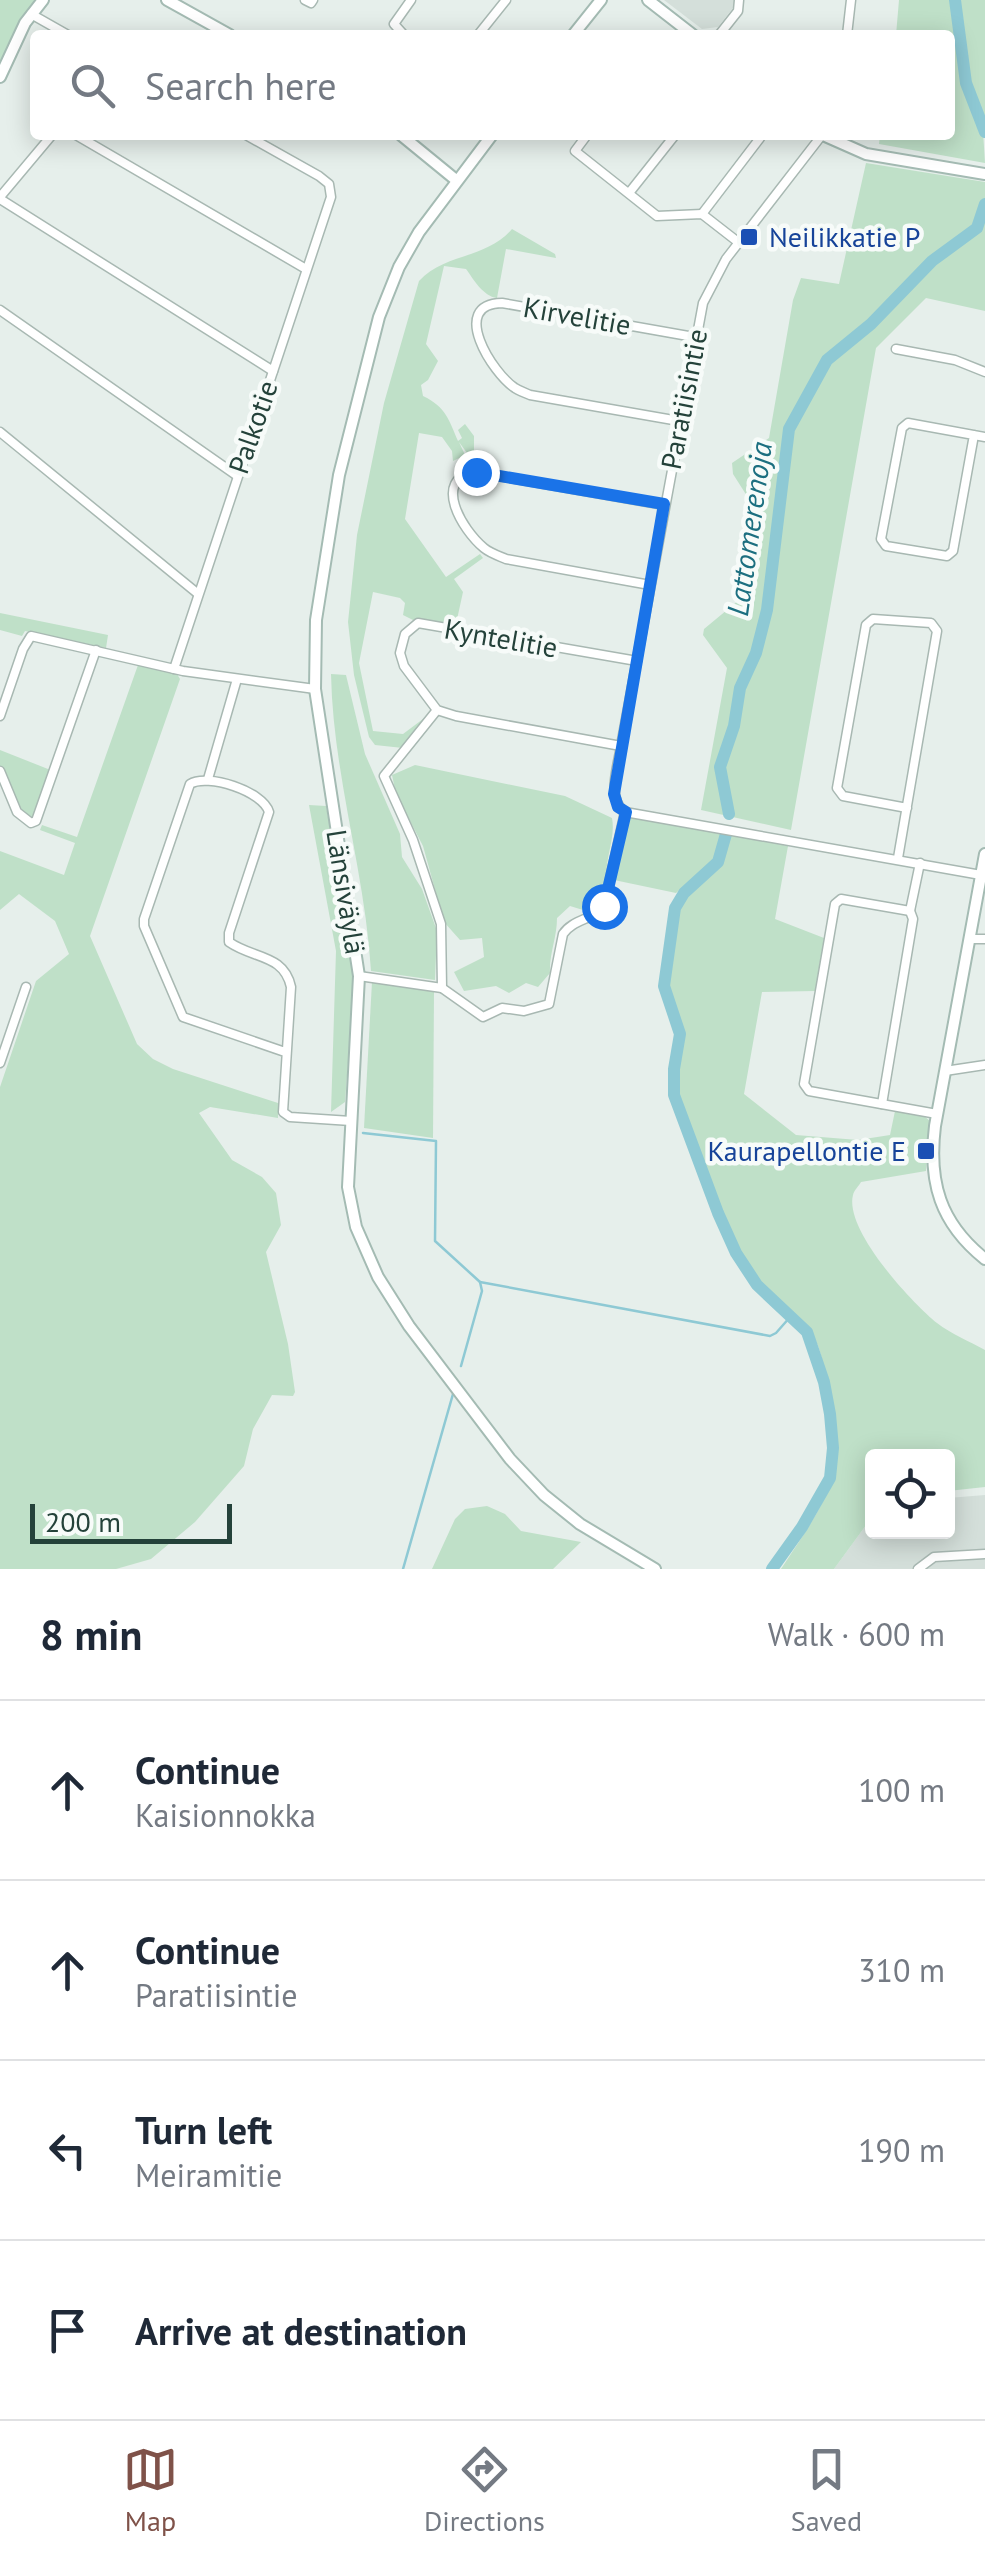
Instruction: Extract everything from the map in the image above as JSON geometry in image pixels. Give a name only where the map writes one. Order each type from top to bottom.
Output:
[{"type":"main road","points":[[0,77],[31,14],[43,0]]},
{"type":"main road","points":[[167,0],[221,30]]},
{"type":"main road","points":[[577,30],[601,0]]},
{"type":"main road","points":[[648,0],[687,30]]},
{"type":"main road","points":[[407,140],[456,180]]},
{"type":"main road","name":"Länsiväylä","points":[[488,140],[456,180],[399,267],[374,332],[339,475],[316,620],[314,689],[359,976],[348,1173],[356,1226],[378,1278],[409,1326],[529,1480],[580,1524],[655,1569]]},
{"type":"main road","points":[[834,140],[866,154],[985,174]]},
{"type":"main road","points":[[985,854],[945,1070],[932,1164],[936,1194],[951,1224],[985,1259]]},
{"type":"street","points":[[305,0],[313,0]]},
{"type":"street","points":[[399,30],[394,24],[410,0]]},
{"type":"street","points":[[482,30],[506,0]]},
{"type":"street","points":[[723,30],[738,10],[739,0]]},
{"type":"street","points":[[848,30],[851,0]]},
{"type":"street","points":[[31,14],[59,30]]},
{"type":"street","points":[[48,140],[0,198],[272,371]]},
{"type":"street","points":[[85,140],[306,268]]},
{"type":"street","name":"Palkotie","points":[[174,669],[329,204],[329,184],[254,140]]},
{"type":"street","points":[[583,140],[574,151],[657,216],[702,214],[738,242]]},
{"type":"street","points":[[629,194],[670,140]]},
{"type":"street","points":[[702,214],[758,140]]},
{"type":"street","name":"Paratiisintie","points":[[626,812],[618,807],[614,794],[694,337],[709,290],[738,242],[818,140]]},
{"type":"street","name":"Kirvelitie","points":[[679,421],[530,395],[514,388],[477,338],[475,325],[484,306],[502,303],[694,337]]},
{"type":"street","points":[[0,310],[236,476]]},
{"type":"street","points":[[896,349],[955,360],[985,372]]},
{"type":"street","points":[[974,435],[953,551],[947,556],[886,546],[882,539],[902,428],[908,423],[974,435],[985,437]]},
{"type":"street","points":[[0,432],[197,593]]},
{"type":"street","points":[[650,584],[506,559],[485,550],[454,508],[454,483],[464,474],[476,472],[664,504]]},
{"type":"street","points":[[898,858],[907,808],[937,632],[930,623],[873,619],[866,625],[837,788],[842,796],[907,808]]},
{"type":"street","name":"Kyntelitie","points":[[437,710],[404,666],[400,653],[404,634],[418,623],[636,661]]},
{"type":"street","points":[[0,716],[27,638],[32,636],[174,669],[314,689]]},
{"type":"street","points":[[0,771],[17,812],[31,823],[36,820],[96,650]]},
{"type":"street","points":[[208,779],[237,679]]},
{"type":"street","points":[[442,988],[441,924],[414,840],[384,776],[437,710],[621,746]]},
{"type":"street","points":[[285,1052],[184,1017],[144,926],[190,784],[196,780],[208,779],[256,796],[269,812],[229,933],[230,942],[239,949],[279,962],[288,974],[291,987],[282,1109],[287,1116],[351,1121]]},
{"type":"street","points":[[359,976],[442,988],[483,1017],[502,1008],[524,1010],[549,1004],[564,934],[604,906],[626,812],[981,875]]},
{"type":"street","points":[[882,1104],[920,863]]},
{"type":"street","points":[[910,911],[841,899],[835,904],[804,1084],[809,1091],[938,1114]]},
{"type":"street","points":[[970,940],[985,939]]},
{"type":"street","points":[[0,1063],[26,987]]},
{"type":"street","points":[[945,1070],[985,1065]]},
{"type":"street","points":[[918,1569],[934,1558],[985,1554]]},
{"type":"shaded area","points":[[664,0],[735,0],[736,4],[718,27],[702,29]]},
{"type":"shaded area","points":[[985,1495],[985,1569],[834,1569],[865,1527],[865,1539],[955,1539],[955,1497]]},
{"type":"green space","points":[[0,0],[38,0],[21,21],[0,67]]},
{"type":"green space","points":[[899,0],[951,0],[955,30],[896,30]]},
{"type":"green space","points":[[958,0],[985,0],[985,124],[965,71]]},
{"type":"green space","points":[[955,30],[961,76],[983,131],[985,163],[879,144],[879,140],[955,140]]},
{"type":"green space","points":[[866,163],[985,182],[985,311],[926,298],[876,348],[791,830],[701,810],[727,668],[703,635],[704,629],[739,600],[754,507],[733,474],[732,463],[769,438],[793,300],[801,278],[839,284]]},
{"type":"green space","points":[[512,229],[556,258],[506,249],[497,298],[483,291],[466,269],[444,266],[426,344],[438,361],[421,385],[423,396],[442,410],[458,441],[462,438],[458,430],[465,424],[474,436],[474,454],[467,453],[459,442],[465,455],[453,461],[452,451],[442,437],[419,433],[405,519],[446,577],[480,554],[483,558],[454,579],[463,592],[456,624],[415,621],[403,615],[405,603],[400,598],[373,592],[359,663],[373,731],[403,734],[431,713],[403,748],[375,745],[369,737],[354,675],[348,622],[357,535],[384,403],[419,281],[441,265],[490,246]]},
{"type":"green space","points":[[0,613],[108,635],[106,648],[25,631],[22,636],[0,630]]},
{"type":"green space","points":[[138,665],[177,674],[180,679],[90,936],[137,1044],[153,1059],[278,1103],[278,1118],[210,1107],[199,1113],[232,1160],[262,1177],[276,1193],[281,1225],[266,1252],[295,1392],[293,1396],[272,1395],[253,1429],[244,1466],[195,1522],[151,1559],[116,1569],[0,1569],[0,1087],[36,981],[69,954],[55,921],[19,894],[0,910],[0,851],[64,875],[75,843],[40,830],[42,825],[77,837]]},
{"type":"green space","points":[[331,674],[346,675],[365,754],[400,834],[402,857],[422,889],[437,931],[435,980],[371,971],[337,749]]},
{"type":"green space","points":[[0,750],[53,771],[36,821],[21,817],[0,771]]},
{"type":"green space","points":[[415,765],[565,796],[612,818],[607,881],[601,886],[600,899],[594,908],[570,906],[557,918],[550,973],[538,987],[526,983],[509,993],[496,986],[464,991],[454,972],[484,957],[482,938],[460,940],[444,922],[423,846],[396,794],[392,775]]},
{"type":"green space","points":[[309,805],[326,806],[355,970],[345,1102],[331,1112],[336,951]]},
{"type":"green space","points":[[632,816],[722,832],[715,860],[676,893],[614,880],[626,820]]},
{"type":"green space","points":[[729,834],[788,846],[775,919],[824,938],[815,991],[762,992],[744,1094],[796,1135],[858,1140],[890,1135],[895,1111],[924,1116],[930,1121],[926,1171],[861,1182],[853,1195],[853,1210],[869,1246],[912,1299],[942,1327],[985,1350],[985,1487],[955,1490],[955,1449],[865,1449],[865,1527],[834,1569],[781,1569],[823,1502],[835,1463],[834,1415],[821,1354],[807,1326],[761,1284],[743,1259],[676,1089],[683,1038],[667,976],[679,905],[721,863]]},
{"type":"green space","points":[[372,982],[434,991],[433,1138],[364,1128]]},
{"type":"green space","points":[[487,1506],[505,1514],[521,1531],[581,1542],[553,1569],[432,1569],[455,1519],[465,1509]]},
{"type":"waterway","name":"Lattomerenoja","points":[[955,0],[966,83],[985,132]]},
{"type":"waterway","name":"Lattomerenoja","points":[[729,814],[720,767],[734,726],[740,688],[756,653],[767,610],[789,429],[827,360],[871,324],[932,261],[977,228],[985,204]]},
{"type":"waterway","name":"Lattomerenoja","points":[[726,834],[718,862],[684,893],[675,908],[664,986],[680,1034],[674,1095],[718,1213],[736,1253],[757,1285],[807,1332],[830,1414],[830,1478],[772,1569]]},
{"type":"waterway","points":[[363,1133],[436,1141],[435,1241],[480,1282],[482,1291],[461,1366]]},
{"type":"waterway","points":[[480,1282],[770,1336],[791,1316]]},
{"type":"waterway","points":[[403,1569],[453,1394]]},
{"type":"place","name":"Neilikkatie P","points":[[749,237]]},
{"type":"place","name":"Kaurapellontie E","points":[[926,1151]]},
{"type":"route","points":[[476,472],[664,504],[614,794],[618,807],[626,812],[604,906]]}]
